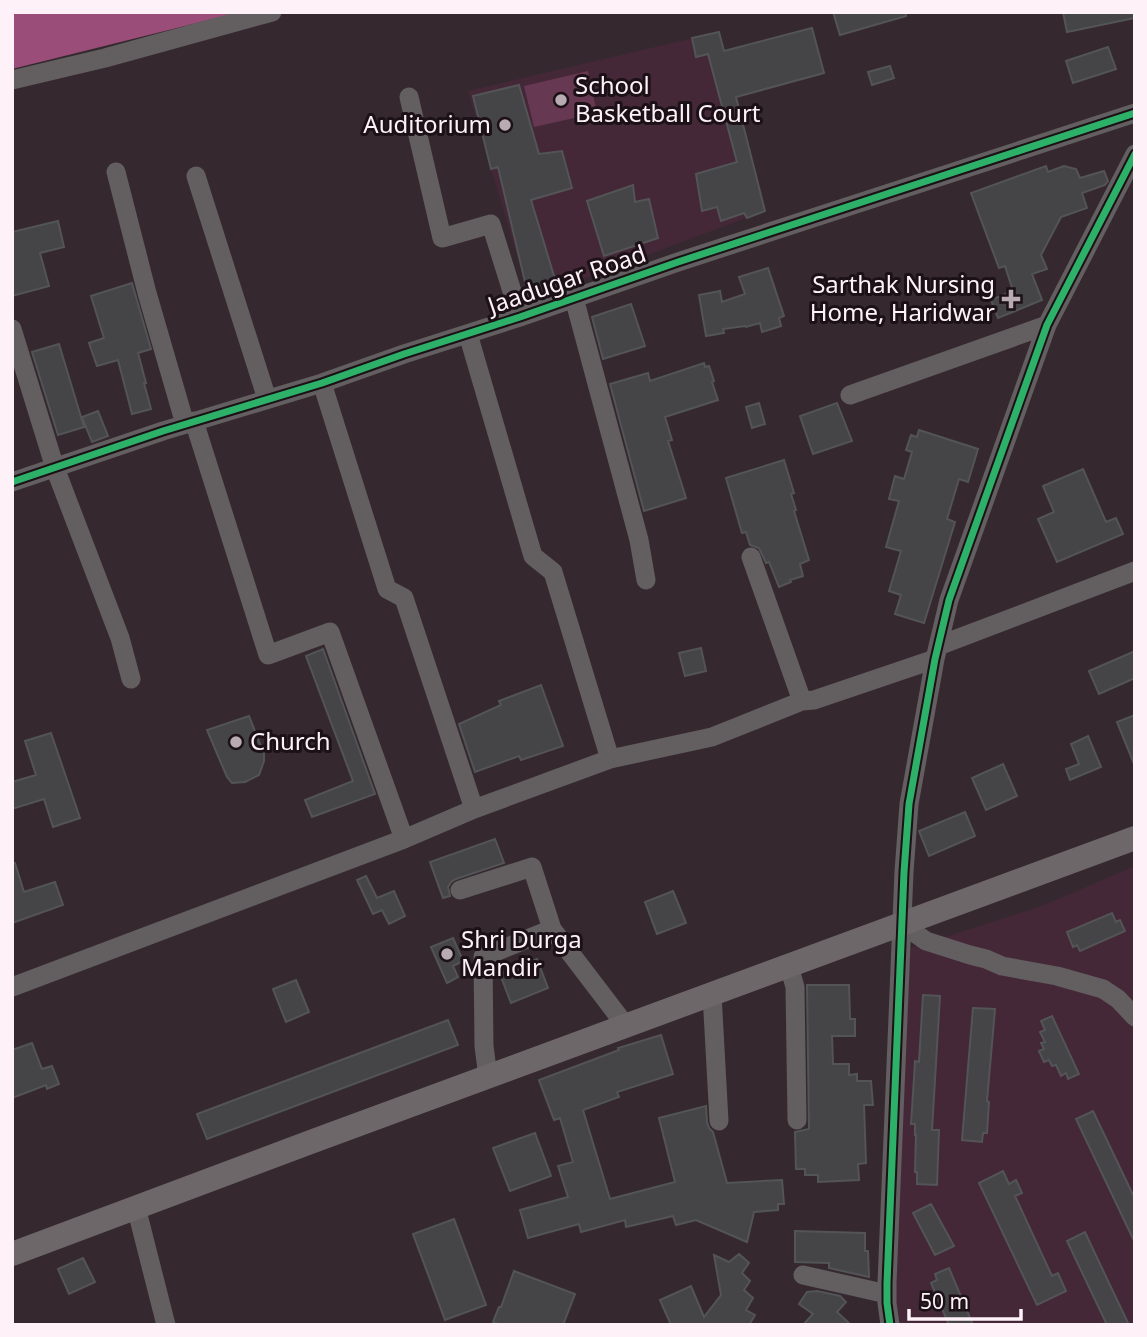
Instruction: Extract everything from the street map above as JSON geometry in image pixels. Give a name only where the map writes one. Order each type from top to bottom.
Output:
[{"type":"main road","points":[[12,1254],[1135,838]]},
{"type":"street","points":[[12,80],[105,58],[272,12]]},
{"type":"street","points":[[409,97],[442,238],[491,224],[520,317]]},
{"type":"street","name":"Jaadugar Road","points":[[12,482],[189,423],[322,383],[678,262],[1135,113]]},
{"type":"street","points":[[890,1325],[887,1294],[909,804],[936,653],[949,600],[1047,325],[1135,153]]},
{"type":"street","points":[[116,172],[148,293],[268,655],[331,632],[404,839]]},
{"type":"street","points":[[196,176],[267,399]]},
{"type":"street","points":[[574,298],[639,540],[646,580]]},
{"type":"street","points":[[850,394],[1047,325]]},
{"type":"street","points":[[12,329],[55,468],[120,638],[131,679]]},
{"type":"street","points":[[468,334],[533,556],[553,572],[610,759]]},
{"type":"street","points":[[322,383],[387,589],[404,598],[474,809]]},
{"type":"street","points":[[751,557],[802,701]]},
{"type":"street","points":[[12,987],[610,759],[712,737],[802,701],[814,700],[862,683],[1135,571]]},
{"type":"street","points":[[460,890],[532,867],[552,929],[626,1026]]},
{"type":"street","points":[[902,924],[926,941],[970,956],[1102,989],[1118,999],[1135,1017]]},
{"type":"street","points":[[488,1077],[484,1046],[483,957],[552,929]]},
{"type":"street","points":[[789,966],[795,987],[797,1120]]},
{"type":"street","points":[[712,994],[719,1121]]},
{"type":"street","points":[[136,1208],[166,1325]]},
{"type":"street","points":[[803,1275],[887,1294]]},
{"type":"shaded area","points":[[12,12],[241,12],[12,69]]},
{"type":"shaded area","points":[[719,32],[765,211],[530,299],[468,91]]},
{"type":"shaded area","name":"School Basketball Court","points":[[588,71],[597,113],[534,127],[524,86]]},
{"type":"shaded area","points":[[1135,866],[1135,1325],[890,1325],[892,954],[1042,906]]},
{"type":"building","points":[[833,12],[906,12],[906,16],[840,35]]},
{"type":"building","points":[[1063,12],[1135,12],[1135,18],[1067,32]]},
{"type":"building","points":[[812,28],[824,73],[736,97],[765,211],[747,218],[744,213],[721,221],[717,207],[702,211],[696,174],[737,162],[708,54],[696,57],[692,38],[719,32],[724,51]]},
{"type":"building","points":[[1108,47],[1116,69],[1073,83],[1066,61]]},
{"type":"building","points":[[890,66],[894,78],[872,85],[868,72]]},
{"type":"building","points":[[519,85],[539,154],[562,151],[572,188],[531,200],[558,289],[529,299],[498,167],[491,169],[473,96]]},
{"type":"building","points":[[1046,166],[1048,172],[1064,166],[1076,169],[1080,178],[1104,171],[1108,181],[1105,185],[1082,193],[1087,208],[1061,217],[1041,255],[1047,269],[1032,274],[1042,300],[998,318],[991,300],[1013,291],[1005,266],[999,268],[971,193]]},
{"type":"building","points":[[633,185],[635,202],[649,199],[658,238],[604,256],[587,201]]},
{"type":"building","points":[[58,221],[64,247],[40,253],[49,286],[12,296],[12,232]]},
{"type":"building","points":[[768,268],[784,316],[779,318],[781,326],[762,332],[760,323],[723,329],[724,333],[706,336],[699,295],[720,291],[722,302],[745,294],[739,277]]},
{"type":"building","points":[[132,283],[151,349],[138,353],[151,409],[132,414],[118,360],[97,366],[89,343],[104,338],[91,296]]},
{"type":"building","points":[[631,304],[645,346],[603,359],[592,317]]},
{"type":"building","points":[[59,344],[84,427],[58,435],[32,352]]},
{"type":"building","points":[[704,363],[705,367],[709,366],[718,400],[665,417],[672,440],[668,441],[686,498],[644,511],[610,384],[648,373],[650,381]]},
{"type":"building","points":[[759,403],[765,424],[752,428],[746,407]]},
{"type":"building","points":[[837,403],[852,441],[813,454],[800,416]]},
{"type":"building","points":[[98,411],[108,436],[92,442],[82,417]]},
{"type":"building","points":[[919,430],[978,449],[968,482],[959,479],[947,519],[955,522],[924,623],[895,614],[901,595],[889,591],[901,551],[886,547],[899,501],[889,499],[895,476],[904,479],[912,452],[906,450],[911,435],[917,437]]},
{"type":"building","points":[[784,460],[794,493],[791,494],[796,510],[794,511],[809,560],[800,564],[803,576],[779,587],[769,562],[766,563],[759,548],[750,545],[746,532],[742,533],[726,478]]},
{"type":"building","points":[[1083,469],[1106,522],[1116,518],[1123,534],[1057,562],[1038,519],[1054,512],[1043,486]]},
{"type":"building","points":[[701,648],[706,671],[685,676],[679,653]]},
{"type":"building","points":[[323,649],[375,794],[312,817],[305,800],[353,781],[306,656]]},
{"type":"building","points":[[1135,651],[1135,678],[1099,694],[1089,671]]},
{"type":"building","points":[[541,685],[563,746],[521,760],[519,756],[475,772],[459,724],[501,705],[499,701]]},
{"type":"building","points":[[1135,715],[1135,763],[1134,764],[1117,722]]},
{"type":"building","name":"Church","points":[[249,716],[264,754],[264,761],[259,775],[245,782],[232,783],[207,730]]},
{"type":"building","points":[[51,733],[80,818],[53,827],[44,799],[12,809],[12,782],[36,775],[25,741]]},
{"type":"building","points":[[1088,736],[1101,767],[1070,780],[1066,769],[1079,764],[1071,744]]},
{"type":"building","points":[[1003,764],[1017,796],[986,810],[972,778]]},
{"type":"building","points":[[965,812],[975,836],[929,856],[919,831]]},
{"type":"building","points":[[495,839],[504,863],[456,879],[448,887],[450,896],[443,898],[430,862]]},
{"type":"building","points":[[12,863],[15,863],[24,892],[55,882],[63,905],[12,923]]},
{"type":"building","points":[[366,876],[377,898],[394,891],[405,916],[389,924],[382,910],[373,914],[357,880]]},
{"type":"building","points":[[673,891],[686,923],[657,934],[645,902]]},
{"type":"building","points":[[1112,913],[1116,922],[1120,920],[1125,931],[1080,951],[1077,945],[1073,947],[1067,932]]},
{"type":"building","name":"Shri Durga Mandir","points":[[453,938],[463,961],[453,966],[458,977],[447,983],[431,947]]},
{"type":"building","points":[[537,959],[548,988],[511,1003],[500,974]]},
{"type":"building","points":[[296,980],[309,1012],[286,1022],[273,989]]},
{"type":"building","points":[[807,985],[849,985],[850,1019],[855,1019],[855,1036],[832,1036],[833,1064],[849,1064],[849,1075],[857,1074],[857,1081],[871,1081],[873,1105],[864,1105],[866,1163],[858,1164],[859,1180],[818,1182],[818,1175],[805,1175],[805,1169],[796,1169],[795,1132],[809,1129]]},
{"type":"building","points":[[923,995],[940,996],[932,1130],[939,1130],[937,1185],[917,1184],[915,1124],[911,1124],[915,1061],[919,1062]]},
{"type":"building","points":[[973,1008],[995,1009],[987,1133],[983,1133],[982,1142],[962,1140]]},
{"type":"building","points":[[1052,1016],[1079,1074],[1068,1079],[1066,1073],[1061,1076],[1056,1065],[1052,1066],[1049,1060],[1044,1062],[1039,1051],[1044,1049],[1041,1043],[1045,1042],[1040,1032],[1045,1030],[1041,1021]]},
{"type":"building","points":[[448,1020],[458,1045],[207,1139],[197,1114]]},
{"type":"building","points":[[661,1035],[673,1074],[617,1092],[619,1097],[583,1110],[610,1199],[675,1182],[659,1118],[706,1106],[707,1122],[713,1132],[727,1183],[782,1180],[784,1204],[778,1204],[778,1210],[754,1212],[747,1242],[696,1220],[676,1225],[673,1216],[626,1227],[625,1220],[581,1232],[579,1224],[528,1238],[520,1210],[568,1197],[558,1166],[573,1162],[560,1118],[554,1120],[539,1080],[619,1050],[618,1048]]},
{"type":"building","points":[[32,1043],[42,1069],[52,1066],[59,1084],[47,1089],[46,1085],[12,1098],[12,1050]]},
{"type":"building","points":[[1093,1111],[1135,1199],[1135,1243],[1076,1119]]},
{"type":"building","points":[[535,1133],[551,1176],[510,1191],[493,1148]]},
{"type":"building","points":[[1003,1171],[1009,1184],[1016,1180],[1022,1193],[1015,1196],[1052,1276],[1058,1273],[1066,1291],[1037,1305],[979,1183]]},
{"type":"building","points":[[931,1204],[954,1246],[935,1255],[913,1213]]},
{"type":"building","points":[[454,1219],[486,1305],[445,1320],[413,1234]]},
{"type":"building","points":[[795,1231],[865,1233],[869,1277],[829,1268],[829,1263],[795,1262]]},
{"type":"building","points":[[1085,1232],[1129,1325],[1107,1325],[1067,1241]]},
{"type":"building","points":[[739,1254],[749,1263],[742,1273],[750,1281],[744,1290],[753,1298],[746,1310],[755,1315],[749,1325],[671,1325],[660,1300],[691,1286],[704,1317],[721,1295],[714,1255],[729,1262]]},
{"type":"building","points":[[83,1258],[95,1282],[69,1294],[58,1269]]},
{"type":"building","points":[[949,1268],[973,1325],[949,1325],[931,1283],[937,1280],[935,1274]]},
{"type":"building","points":[[514,1271],[575,1294],[563,1325],[501,1325],[493,1322]]},
{"type":"building","points":[[817,1291],[840,1296],[846,1302],[837,1312],[851,1325],[803,1325],[813,1314],[799,1304],[807,1292]]},
{"type":"cycle path","points":[[12,482],[163,431],[322,383],[678,262],[1135,113]]},
{"type":"cycle path","points":[[890,1325],[887,1283],[904,872],[909,804],[935,659],[949,600],[1047,325],[1135,154]]},
{"type":"place","name":"School Basketball Court","points":[[561,100]]},
{"type":"place","name":"Auditorium","points":[[505,125]]},
{"type":"place","name":"Sarthak Nursing Home, Haridwar","points":[[1011,299]]},
{"type":"place","name":"Church","points":[[236,742]]},
{"type":"place","name":"Shri Durga Mandir","points":[[447,954]]}]
